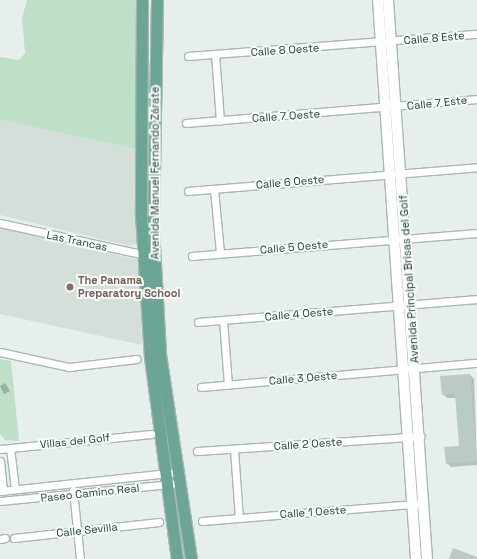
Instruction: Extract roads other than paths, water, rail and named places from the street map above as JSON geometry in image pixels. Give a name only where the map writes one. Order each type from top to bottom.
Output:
[{"type":"main road","name":"Avenida Manuel Fernando Zárate","points":[[142,0],[149,255],[150,357],[173,478],[191,559]]},
{"type":"main road","name":"Avenida Manuel Fernando Zárate","points":[[149,255],[157,0]]},
{"type":"main road","name":"Avenida Manuel Fernando Zárate","points":[[173,478],[177,559]]},
{"type":"street","name":"Avenida Principal Brisas del Golf","points":[[378,0],[387,43]]},
{"type":"street","name":"Avenida Principal Brisas del Golf","points":[[388,0],[387,43],[419,504],[426,559]]},
{"type":"street","name":"Calle 8 Este","points":[[387,43],[477,34]]},
{"type":"street","name":"Calle 8 Oeste","points":[[188,56],[387,43]]},
{"type":"street","points":[[215,54],[220,121]]},
{"type":"street","name":"Calle 7 Este","points":[[392,108],[477,99]]},
{"type":"street","name":"Calle 7 Oeste","points":[[186,123],[392,108]]},
{"type":"street","name":"Calle 6 Oeste","points":[[188,191],[477,166]]},
{"type":"street","points":[[214,189],[220,253]]},
{"type":"street","name":"Las Trancas","points":[[0,223],[149,255]]},
{"type":"street","name":"Calle 5 Oeste","points":[[192,256],[477,233]]},
{"type":"street","name":"Calle 4 Oeste","points":[[198,322],[477,299]]},
{"type":"street","points":[[223,320],[228,385]]},
{"type":"street","points":[[0,352],[69,367],[137,359]]},
{"type":"street","name":"Calle 3 Oeste","points":[[200,387],[477,363]]},
{"type":"street","name":"Villas del Golf","points":[[4,447],[151,434]]},
{"type":"street","name":"Calle 2 Oeste","points":[[197,451],[415,437]]},
{"type":"street","points":[[4,447],[14,489]]},
{"type":"street","points":[[234,449],[239,518]]},
{"type":"street","points":[[0,461],[2,491]]},
{"type":"street","name":"Paseo Camino Real","points":[[2,491],[72,483],[173,478]]},
{"type":"street","name":"Paseo Camino Real","points":[[0,501],[74,494],[173,478]]},
{"type":"street","points":[[72,483],[80,559]]},
{"type":"street","name":"Avenida Principal Brisas del Golf","points":[[416,559],[419,504]]},
{"type":"street","name":"Calle 1 Oeste","points":[[202,521],[419,504]]},
{"type":"street","name":"Calle Sevilla","points":[[14,538],[159,522]]},
{"type":"place","name":"The Panama Preparatory School","points":[[70,287]]}]
